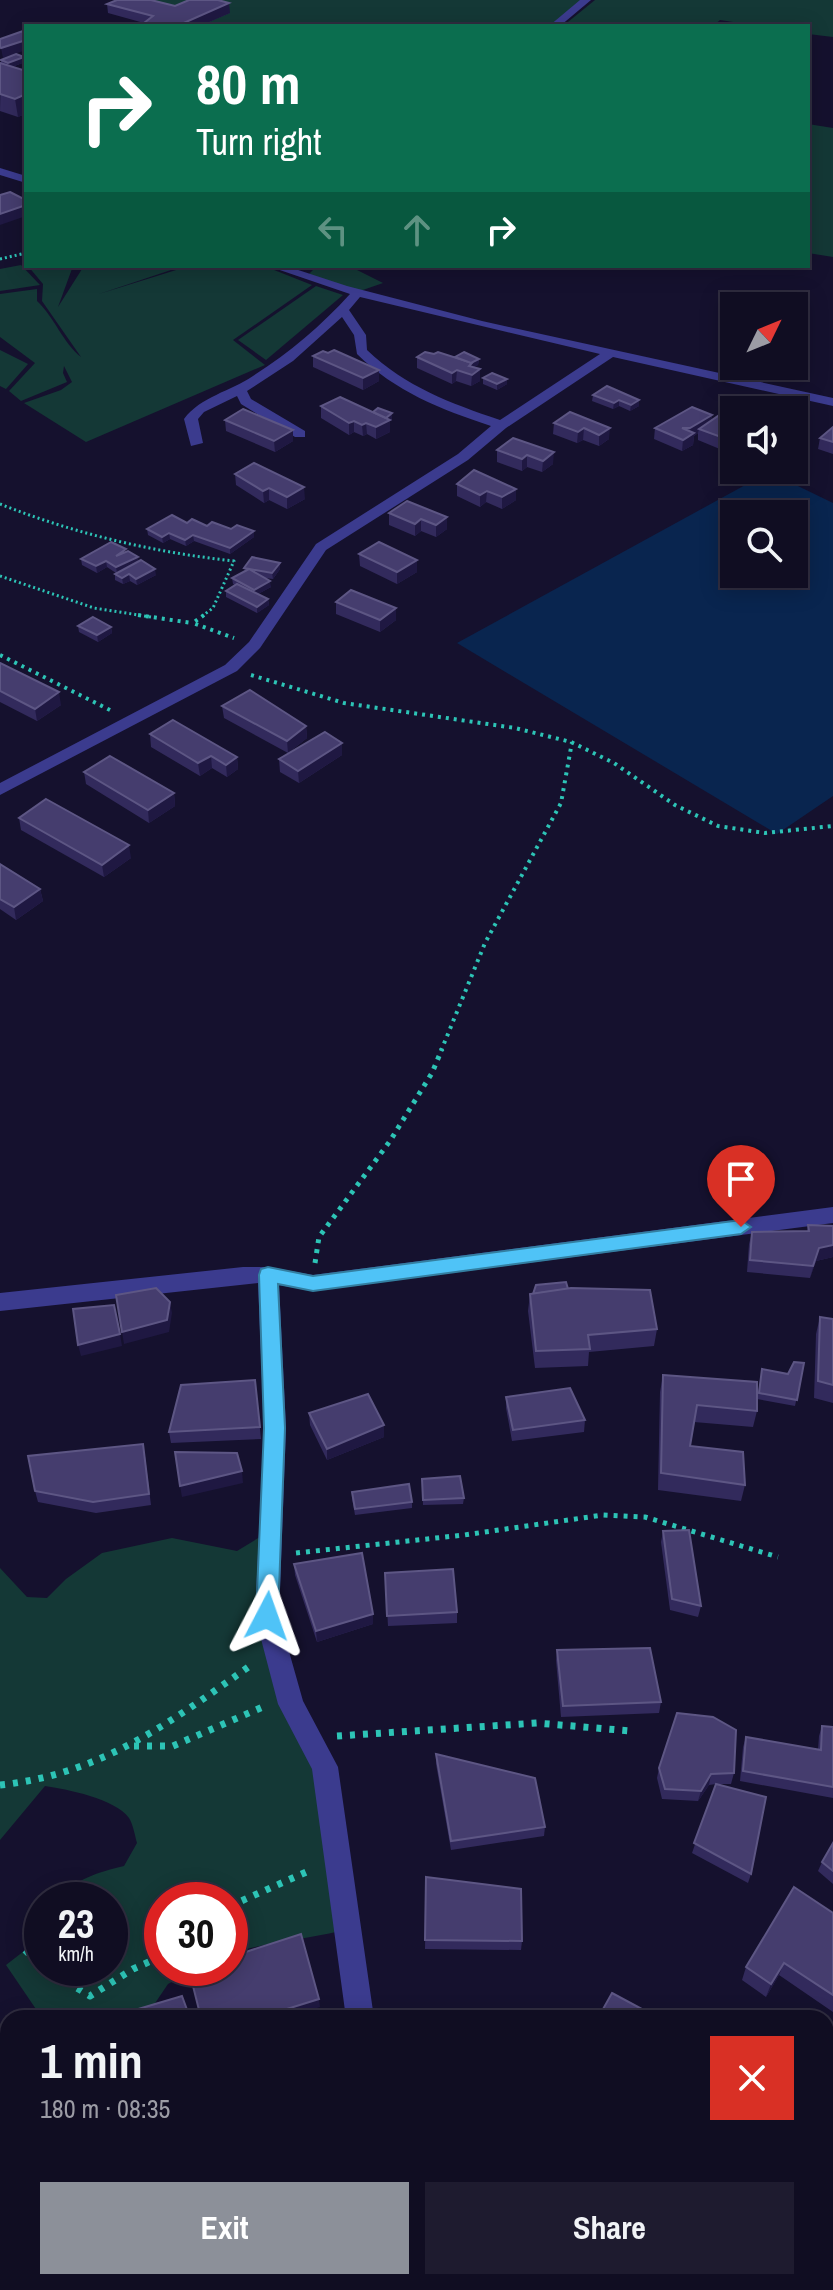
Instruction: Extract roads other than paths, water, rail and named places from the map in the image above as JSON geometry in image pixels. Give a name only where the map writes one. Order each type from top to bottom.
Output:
[{"type":"street","points":[[556,24],[586,0]]},
{"type":"street","points":[[2,173],[24,179]]},
{"type":"street","points":[[288,268],[308,271],[357,293],[483,327],[833,402]]},
{"type":"street","points":[[196,443],[191,419],[199,409],[240,390],[292,357],[357,293]]},
{"type":"street","points":[[343,310],[360,335],[361,351],[392,380],[416,395],[501,425]]},
{"type":"street","points":[[0,790],[231,668],[255,645],[321,547],[463,457],[501,425],[609,354]]},
{"type":"street","points":[[240,390],[246,401],[300,434]]},
{"type":"street","points":[[0,1302],[243,1275],[268,1275],[313,1283],[833,1215]]},
{"type":"street","points":[[268,1275],[275,1428],[267,1616],[289,1696],[325,1767],[359,2010]]},
{"type":"water","points":[[747,484],[794,484],[833,503],[833,796],[777,834],[457,643]]}]
